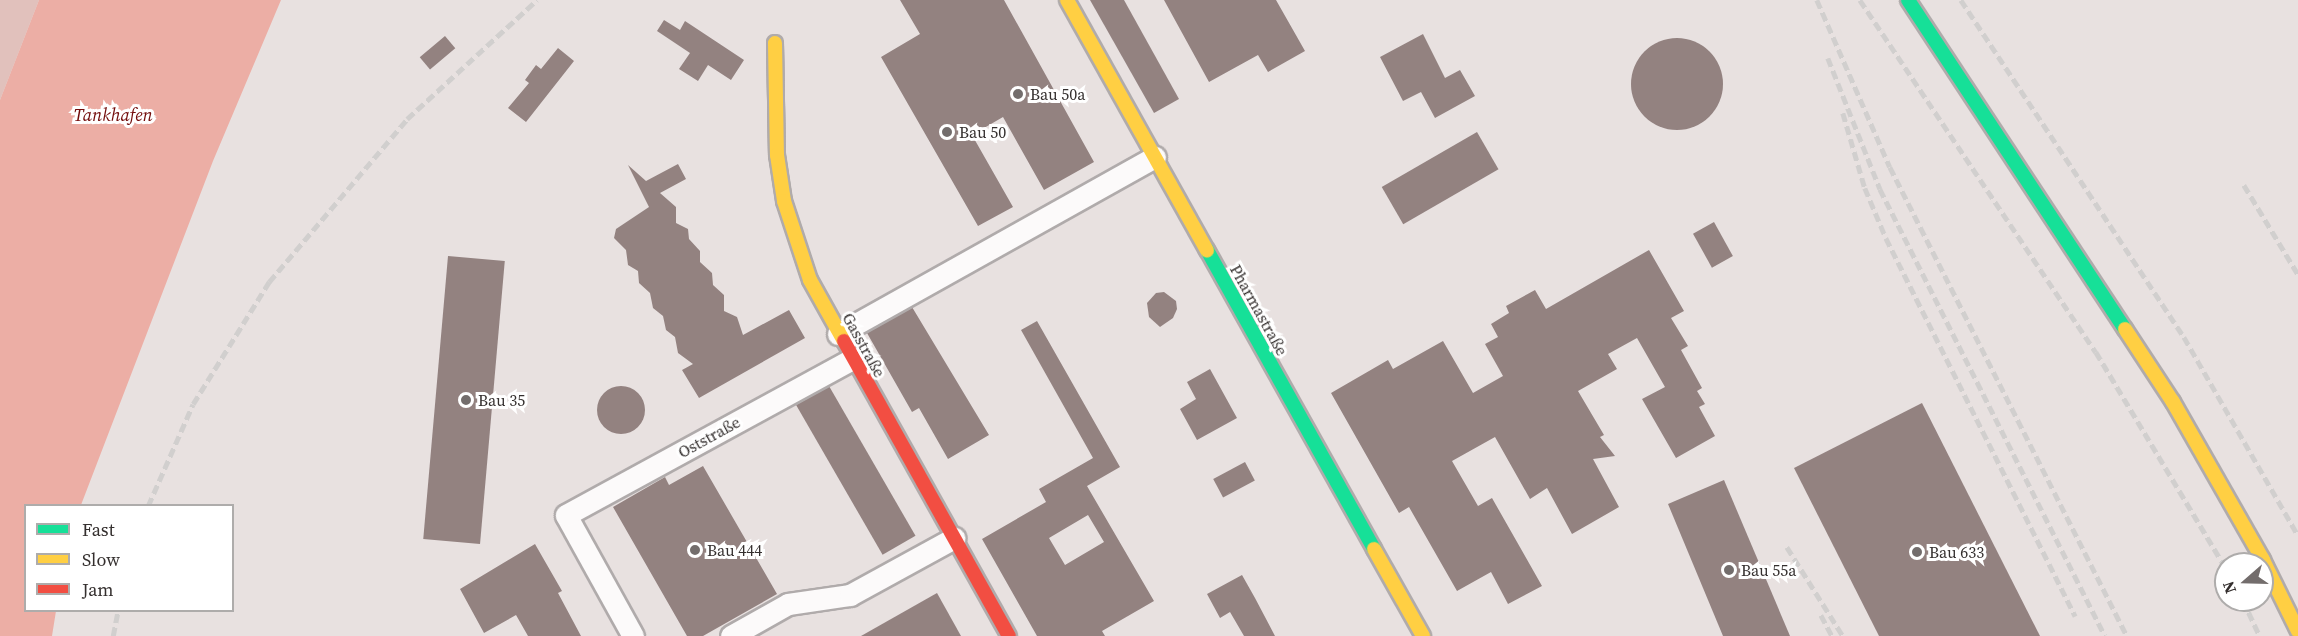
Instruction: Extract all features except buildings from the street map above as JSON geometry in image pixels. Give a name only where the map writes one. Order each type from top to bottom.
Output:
[{"type":"street","name":"Pharmastraße","points":[[1067,0],[1422,636]]},
{"type":"street","points":[[1908,0],[2173,402],[2263,560],[2298,631]]},
{"type":"street","name":"Gasstraße","points":[[776,43],[774,105],[784,201],[810,280],[838,334],[1009,636]]},
{"type":"street","points":[[838,334],[1155,157]]},
{"type":"street","name":"Oststraße","points":[[633,636],[567,515],[852,358]]},
{"type":"street","points":[[731,636],[788,604],[850,595],[954,538]]},
{"type":"shaded area","points":[[0,0],[39,0],[0,100]]},
{"type":"water","name":"Tankhafen","points":[[39,0],[281,0],[213,161],[81,504],[24,504],[24,612],[56,612],[52,636],[0,636],[0,100]]},
{"type":"railway","points":[[149,504],[193,404],[269,282],[407,119],[537,0]]},
{"type":"railway","points":[[1817,0],[1890,167],[2127,636]]},
{"type":"railway","points":[[1860,0],[2096,352],[2216,552]]},
{"type":"railway","points":[[1961,0],[2184,337],[2298,535]]},
{"type":"railway","points":[[1828,58],[1880,189],[2105,636]]},
{"type":"railway","points":[[1843,113],[1865,188],[1886,238],[2075,616]]},
{"type":"railway","points":[[2244,185],[2298,274]]},
{"type":"railway","points":[[1787,547],[1843,636]]},
{"type":"railway","points":[[113,636],[118,612]]},
{"type":"railway","points":[[2249,612],[2260,636]]},
{"type":"railway","points":[[1821,615],[1832,636]]},
{"type":"traffic: fast","points":[[1908,0],[2125,329]]},
{"type":"traffic: fast","points":[[1207,250],[1374,549]]},
{"type":"traffic: slow","points":[[1067,0],[1207,250]]},
{"type":"traffic: slow","points":[[775,43],[777,155],[784,201],[810,280],[844,341]]},
{"type":"traffic: slow","points":[[2125,329],[2173,402],[2263,560],[2298,631]]},
{"type":"traffic: slow","points":[[1374,549],[1423,636]]},
{"type":"traffic: jam","points":[[844,341],[1009,636]]},
{"type":"place","name":"Bau 50a","points":[[1018,94]]},
{"type":"place","name":"Bau 50","points":[[947,132]]},
{"type":"place","name":"Bau 35","points":[[466,400]]},
{"type":"place","name":"Bau 444","points":[[695,550]]},
{"type":"place","name":"Bau 633","points":[[1917,552]]},
{"type":"place","name":"Bau 55a","points":[[1729,570]]}]
